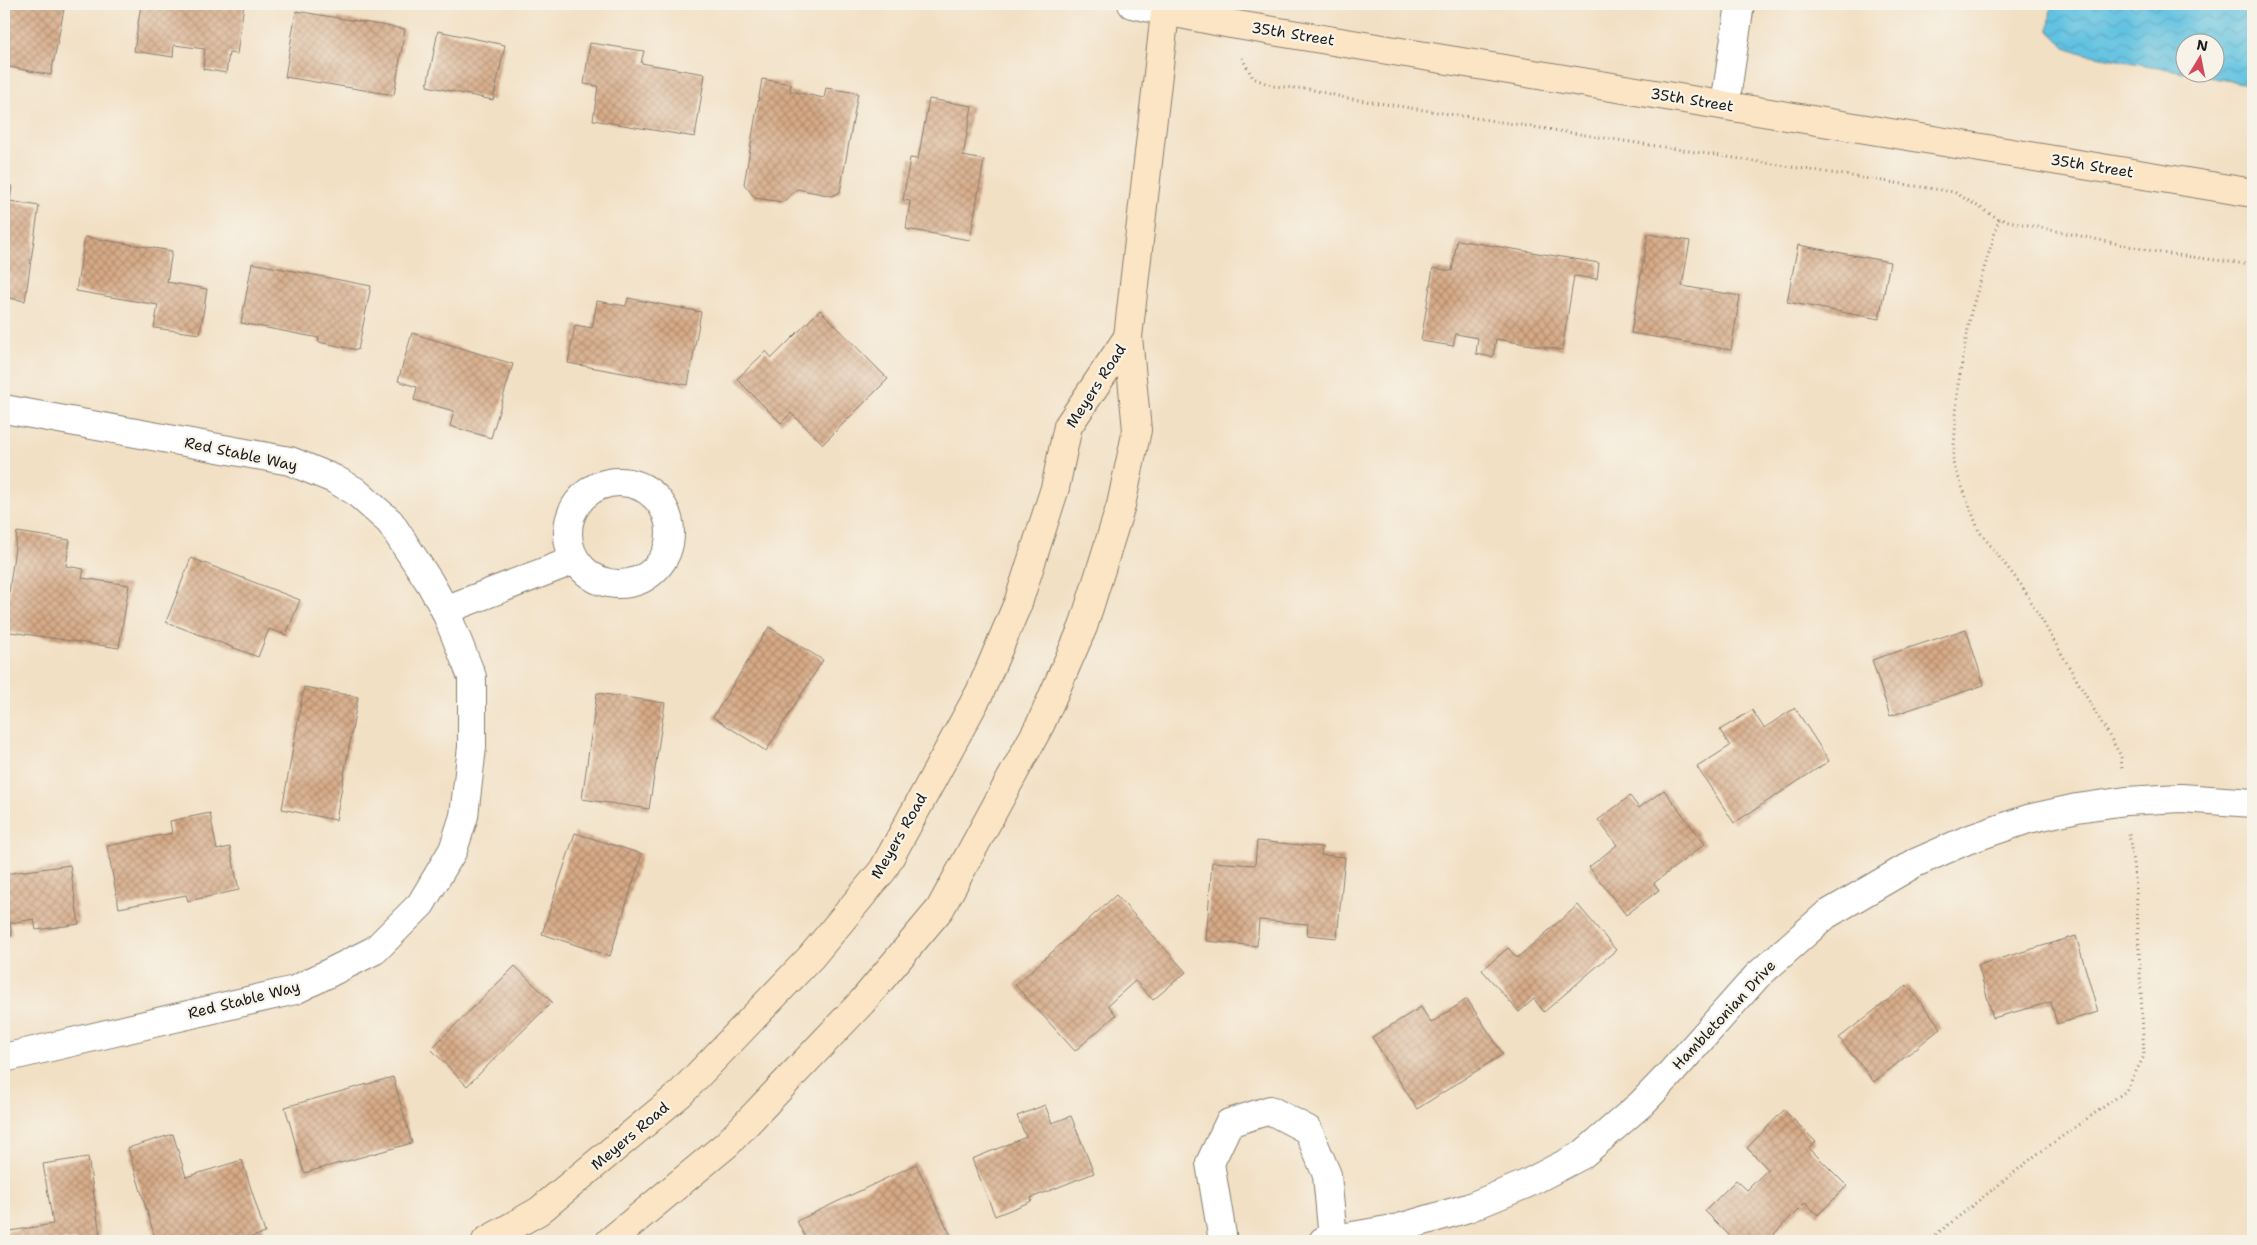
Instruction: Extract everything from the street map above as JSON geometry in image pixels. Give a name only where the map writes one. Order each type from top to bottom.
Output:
[{"type":"street","name":"35th Street","points":[[1132,4],[1165,7],[1725,105],[2253,193]]},
{"type":"street","points":[[1725,105],[1740,4]]},
{"type":"street","name":"Meyers Road","points":[[610,1241],[727,1144],[862,1002],[940,909],[1041,722],[1082,627],[1122,505],[1137,430],[1128,337],[1165,7]]},
{"type":"street","name":"Meyers Road","points":[[486,1241],[539,1211],[680,1094],[811,957],[883,870],[980,692],[1018,603],[1055,488],[1068,426],[1128,337]]},
{"type":"street","name":"Red Stable Way","points":[[4,409],[290,461],[334,479],[355,491],[390,522],[445,610],[472,677],[472,747],[464,816],[453,850],[421,904],[375,950],[295,990],[4,1058]]},
{"type":"street","points":[[445,610],[575,560]]},
{"type":"street","name":"Hambletonian Drive","points":[[1328,1240],[1399,1228],[1468,1208],[1526,1184],[1582,1155],[1664,1080],[1757,976],[1826,915],[1915,864],[1967,840],[2028,819],[2077,808],[2126,801],[2181,798],[2253,803]]},
{"type":"street","points":[[1223,1241],[1210,1163],[1229,1123],[1270,1110],[1308,1130],[1327,1174],[1328,1240]]},
{"type":"path","points":[[1253,78],[1273,86],[1309,89],[1346,98],[1954,192],[1998,219],[2162,253],[2253,266]]},
{"type":"path","points":[[1928,1241],[2036,1155],[2126,1091],[2144,1056],[2136,886],[2121,756],[2022,586],[1980,531],[1953,463],[1958,385],[1971,312],[1998,219]]},
{"type":"water","points":[[2051,4],[2253,4],[2253,85],[2224,80],[2224,32],[2174,32],[2174,70],[2085,54],[2065,47],[2049,31]]},
{"type":"building","points":[[4,4],[65,4],[51,75],[4,66]]},
{"type":"building","points":[[141,4],[244,4],[237,54],[229,53],[226,73],[203,69],[205,49],[174,45],[173,57],[134,51]]},
{"type":"building","points":[[1910,4],[1927,4],[1927,8]]},
{"type":"building","points":[[296,11],[405,29],[394,95],[285,77]]},
{"type":"building","points":[[438,31],[505,45],[493,100],[427,86]]},
{"type":"building","points":[[590,43],[644,51],[641,63],[705,74],[695,137],[593,120],[598,86],[584,84]]},
{"type":"building","points":[[762,79],[791,84],[790,91],[824,98],[826,88],[858,93],[840,192],[832,196],[797,189],[783,202],[755,198],[744,184]]},
{"type":"building","points":[[929,99],[972,106],[963,156],[984,160],[970,240],[906,229],[910,201],[903,200],[910,158],[918,159]]},
{"type":"building","points":[[4,185],[12,186],[10,201],[39,206],[25,301],[4,297]]},
{"type":"building","points":[[1648,234],[1690,241],[1682,286],[1740,296],[1731,350],[1631,333]]},
{"type":"building","points":[[85,237],[172,251],[167,282],[207,289],[200,334],[154,328],[158,305],[76,291]]},
{"type":"building","points":[[1457,240],[1599,263],[1597,279],[1574,276],[1562,350],[1496,339],[1493,357],[1476,354],[1478,338],[1456,334],[1453,346],[1421,341],[1433,268],[1452,271]]},
{"type":"building","points":[[1798,245],[1890,262],[1879,319],[1787,302]]},
{"type":"building","points":[[252,263],[371,286],[358,350],[318,342],[319,338],[241,323]]},
{"type":"building","points":[[628,298],[701,312],[688,385],[568,363],[575,325],[592,328],[597,301],[626,306]]},
{"type":"building","points":[[820,310],[888,379],[823,444],[791,413],[781,423],[737,379],[766,351],[772,358]]},
{"type":"building","points":[[412,333],[513,364],[491,438],[450,426],[454,411],[414,400],[417,387],[398,381]]},
{"type":"building","points":[[17,532],[70,540],[66,566],[84,569],[82,578],[129,585],[119,648],[4,631]]},
{"type":"building","points":[[191,558],[300,600],[286,635],[269,629],[258,657],[166,622]]},
{"type":"building","points":[[769,627],[823,660],[766,751],[713,717]]},
{"type":"building","points":[[1966,629],[1984,685],[1890,716],[1872,660]]},
{"type":"building","points":[[304,687],[358,697],[336,820],[282,809]]},
{"type":"building","points":[[597,693],[665,703],[649,809],[582,799]]},
{"type":"building","points":[[1795,708],[1829,761],[1734,823],[1697,767],[1730,746],[1720,730],[1752,710],[1764,728]]},
{"type":"building","points":[[1664,790],[1705,844],[1654,883],[1659,890],[1626,915],[1589,867],[1617,845],[1598,820],[1630,796],[1639,808]]},
{"type":"building","points":[[210,813],[217,850],[230,847],[239,890],[188,901],[186,895],[119,908],[107,846],[172,833],[170,821]]},
{"type":"building","points":[[575,833],[642,854],[610,956],[542,934]]},
{"type":"building","points":[[1257,841],[1322,847],[1321,855],[1345,857],[1337,938],[1307,935],[1308,924],[1259,920],[1257,946],[1206,941],[1212,862],[1255,865]]},
{"type":"building","points":[[70,865],[79,924],[36,930],[34,919],[10,923],[12,936],[4,937],[4,874]]},
{"type":"building","points":[[1116,895],[1186,972],[1153,1000],[1135,981],[1108,1005],[1116,1015],[1075,1051],[1015,985]]},
{"type":"building","points":[[1578,905],[1616,950],[1544,1012],[1534,999],[1519,1012],[1482,970],[1508,948],[1517,958]]},
{"type":"building","points":[[2076,936],[2098,1012],[2057,1024],[2051,1002],[1993,1018],[1978,965]]},
{"type":"building","points":[[515,966],[552,1002],[467,1086],[431,1049]]},
{"type":"building","points":[[1907,985],[1941,1028],[1874,1082],[1839,1038]]},
{"type":"building","points":[[1467,999],[1503,1054],[1417,1109],[1372,1037],[1421,1007],[1431,1023]]},
{"type":"building","points":[[393,1077],[412,1143],[304,1173],[285,1107]]},
{"type":"building","points":[[1045,1105],[1052,1123],[1071,1116],[1094,1173],[1031,1198],[1032,1201],[995,1216],[972,1159],[1026,1137],[1017,1116]]},
{"type":"building","points":[[1784,1110],[1816,1142],[1809,1148],[1847,1186],[1818,1215],[1805,1203],[1774,1234],[1782,1241],[1735,1241],[1705,1211],[1736,1180],[1747,1190],[1768,1169],[1747,1148]]},
{"type":"building","points":[[173,1134],[186,1177],[242,1160],[265,1233],[237,1241],[156,1241],[128,1148]]},
{"type":"building","points":[[88,1157],[101,1241],[4,1241],[4,1232],[53,1224],[43,1164]]},
{"type":"building","points":[[916,1164],[951,1236],[941,1241],[905,1241],[903,1238],[896,1241],[807,1241],[797,1221]]}]
